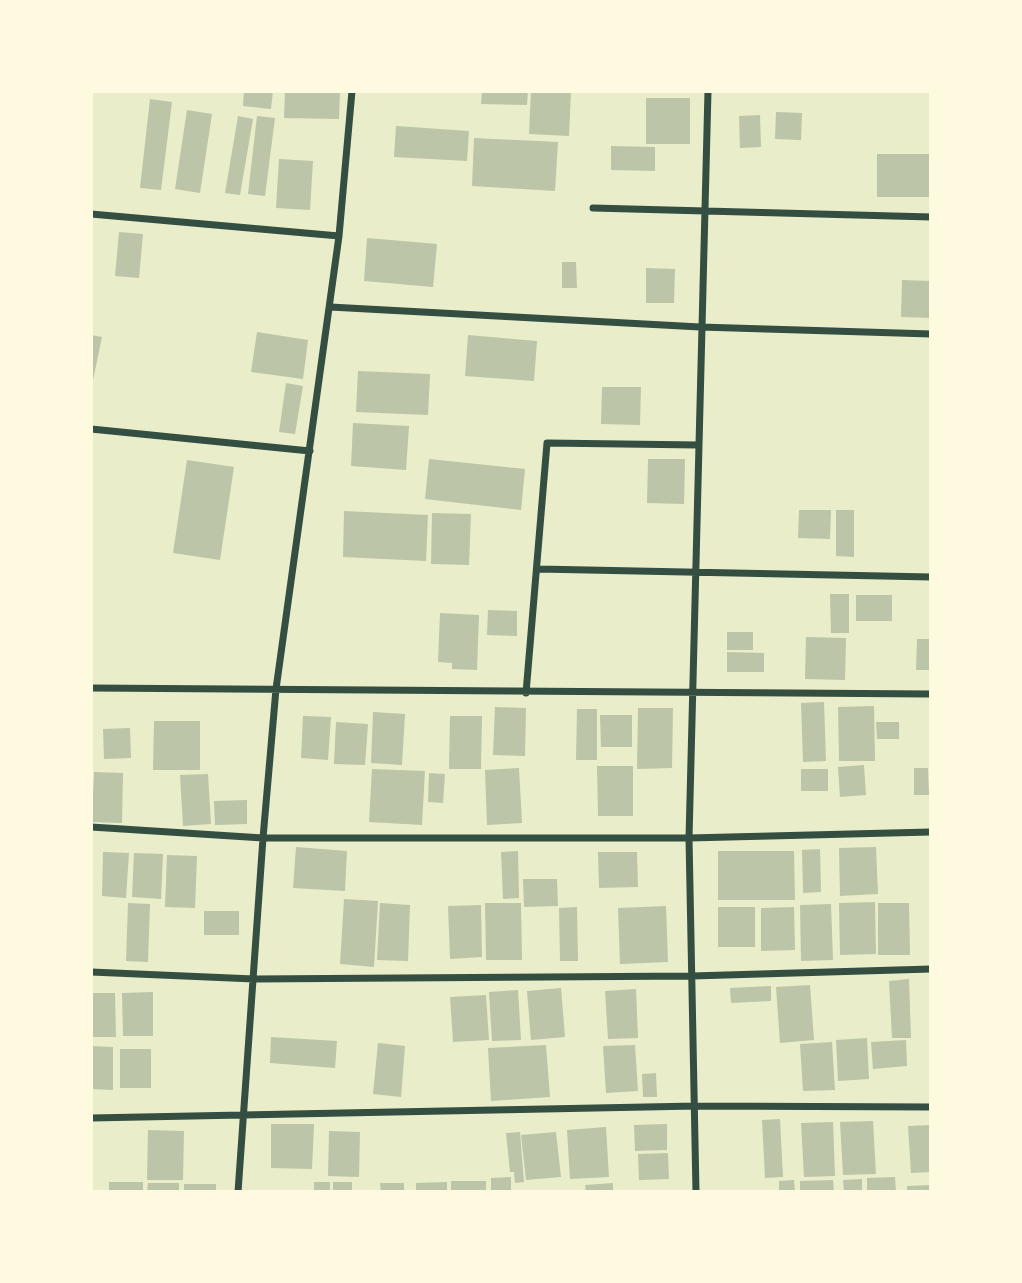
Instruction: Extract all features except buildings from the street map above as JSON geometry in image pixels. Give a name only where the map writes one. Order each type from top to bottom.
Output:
[{"type":"street","points":[[239,1192],[262,838],[276,690],[330,307],[352,91]]},
{"type":"street","points":[[696,1192],[689,838],[698,573],[698,445],[708,91]]},
{"type":"street","points":[[593,208],[931,217]]},
{"type":"street","points":[[91,214],[339,236]]},
{"type":"street","points":[[330,307],[701,327],[931,334]]},
{"type":"street","points":[[91,429],[310,451]]},
{"type":"street","points":[[526,693],[547,443],[698,445]]},
{"type":"street","points":[[538,569],[931,577]]},
{"type":"street","points":[[91,688],[931,694]]},
{"type":"street","points":[[91,827],[262,838],[689,838],[931,832]]},
{"type":"street","points":[[91,972],[254,979],[692,976],[931,969]]},
{"type":"street","points":[[91,1118],[696,1106],[931,1107]]}]
